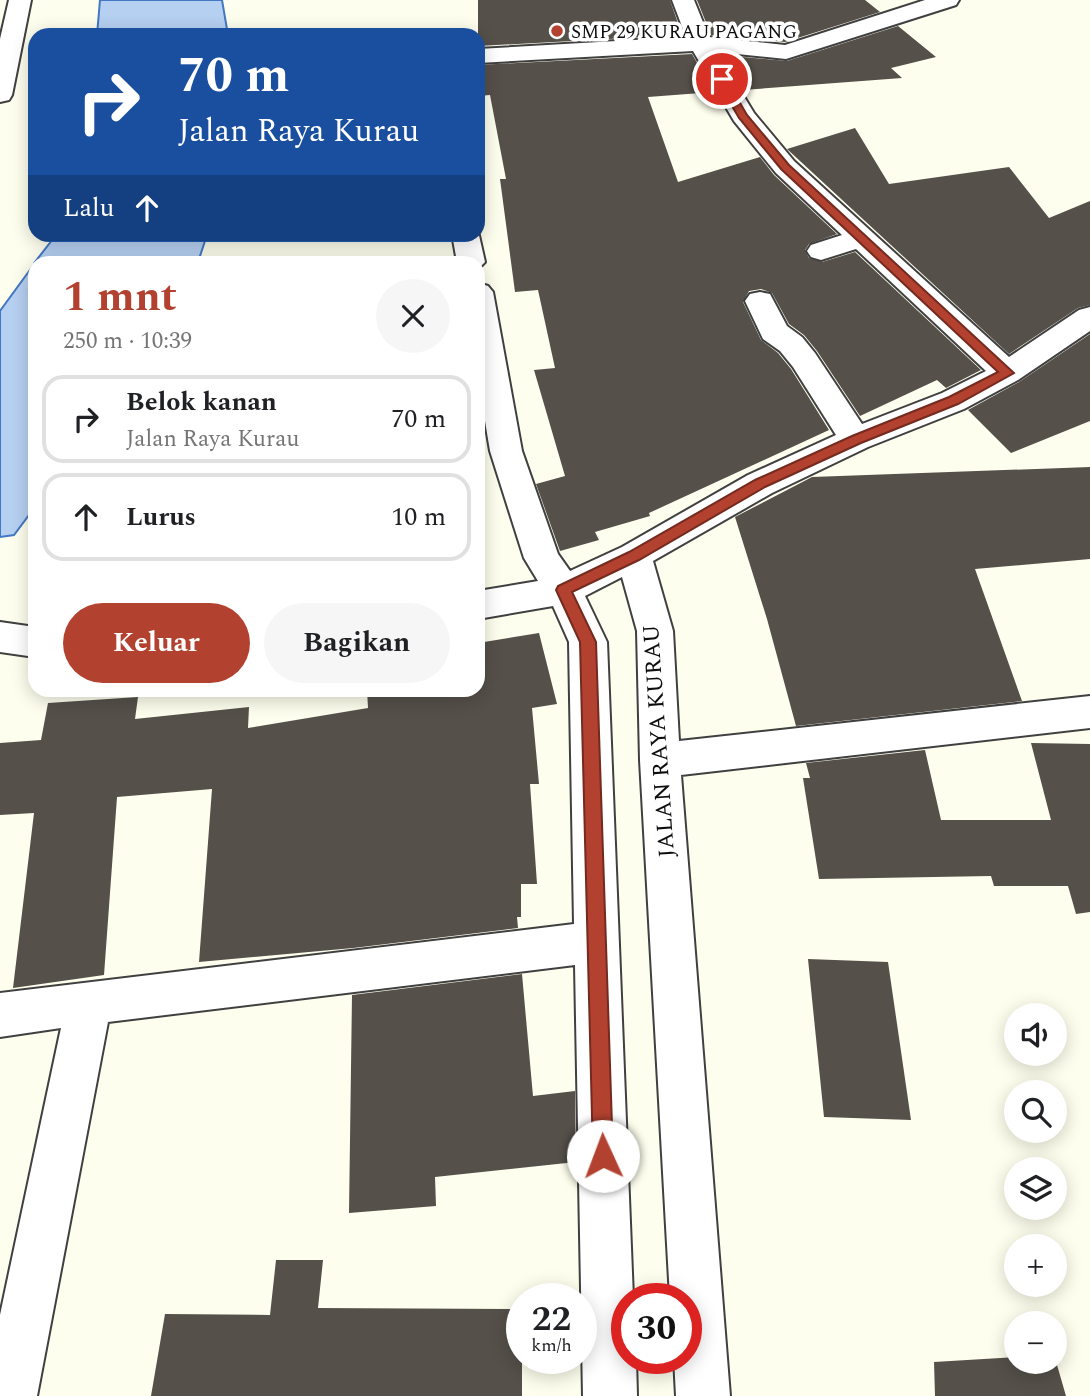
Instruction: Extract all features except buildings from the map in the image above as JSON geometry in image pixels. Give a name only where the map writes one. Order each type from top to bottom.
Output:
[{"type":"street","points":[[0,95],[7,28],[20,0]]},
{"type":"street","points":[[683,0],[700,43],[743,116],[762,141],[785,167],[1007,373]]},
{"type":"street","points":[[485,56],[700,43],[786,52],[948,0]]},
{"type":"street","points":[[821,251],[861,238]]},
{"type":"street","points":[[760,301],[774,332],[804,360],[856,439]]},
{"type":"street","points":[[485,604],[564,590],[634,556],[760,484],[856,439],[953,401],[1007,373],[1090,317]]},
{"type":"street","points":[[485,332],[506,451],[542,558],[564,590],[588,642],[610,1396]]},
{"type":"street","name":"JALAN RAYA KURAU","points":[[634,556],[654,631],[702,1396]]},
{"type":"street","points":[[0,637],[28,641]]},
{"type":"street","points":[[660,760],[1090,712]]},
{"type":"street","points":[[0,1016],[89,1002],[596,942]]},
{"type":"street","points":[[10,1396],[89,1002]]},
{"type":"water","points":[[100,0],[222,0],[227,28],[98,28]]},
{"type":"water","points":[[51,242],[205,242],[200,256],[40,256]]},
{"type":"water","points":[[28,273],[28,516],[14,535],[0,537],[0,311]]},
{"type":"place","name":"SMP 29 KURAU PAGANG","points":[[557,31]]},
{"type":"route","points":[[603,1156],[588,642],[564,590],[634,556],[760,484],[856,439],[953,401],[1007,373],[785,167],[743,116],[722,79]]}]
